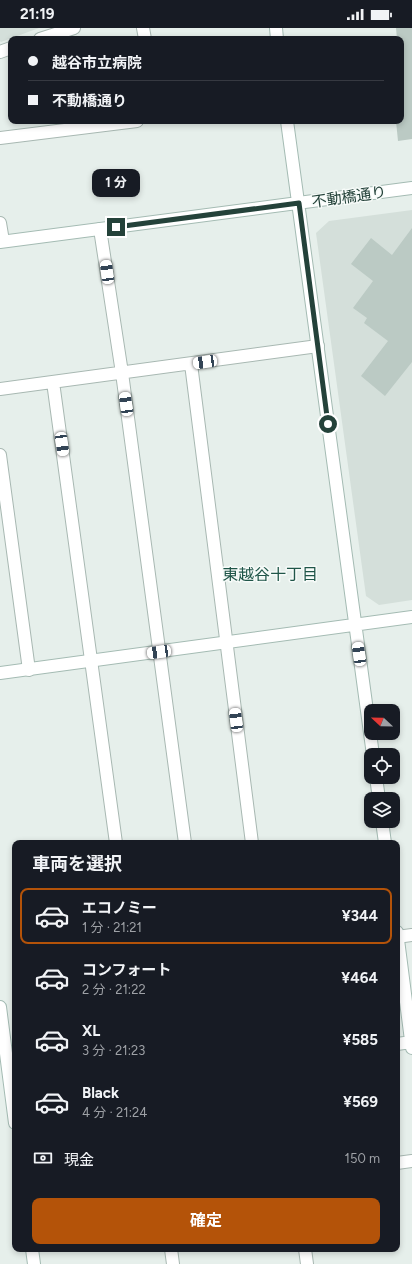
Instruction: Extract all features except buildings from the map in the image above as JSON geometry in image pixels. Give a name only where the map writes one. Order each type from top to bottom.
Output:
[{"type":"street","points":[[49,36],[74,28]]},
{"type":"street","points":[[0,138],[112,124]]},
{"type":"street","points":[[287,124],[372,748]]},
{"type":"street","name":"不動橋通り","points":[[1,241],[412,188]]},
{"type":"street","points":[[0,223],[1,241]]},
{"type":"street","points":[[100,229],[122,373],[185,840]]},
{"type":"street","points":[[0,389],[318,346]]},
{"type":"street","points":[[190,364],[252,840]]},
{"type":"street","points":[[53,382],[116,840]]},
{"type":"street","points":[[0,455],[29,670]]},
{"type":"street","points":[[0,673],[412,617]]},
{"type":"street","points":[[383,828],[385,840]]},
{"type":"street","points":[[400,935],[412,935]]},
{"type":"street","points":[[400,957],[412,1044],[400,1044]]},
{"type":"street","points":[[0,1007],[9,1099],[12,1111]]},
{"type":"street","points":[[400,1163],[412,1161]]},
{"type":"street","points":[[32,1252],[34,1264]]},
{"type":"street","points":[[171,1252],[173,1264]]},
{"type":"street","points":[[305,1252],[307,1264]]},
{"type":"shaded area","points":[[0,28],[39,28],[17,36],[8,36],[8,39],[0,41]]},
{"type":"shaded area","points":[[412,210],[412,600],[379,605],[366,596],[316,233],[329,221]]},
{"type":"district","name":"東越谷十丁目","points":[[270,574]]},
{"type":"route","points":[[116,227],[299,203],[328,424]]}]
